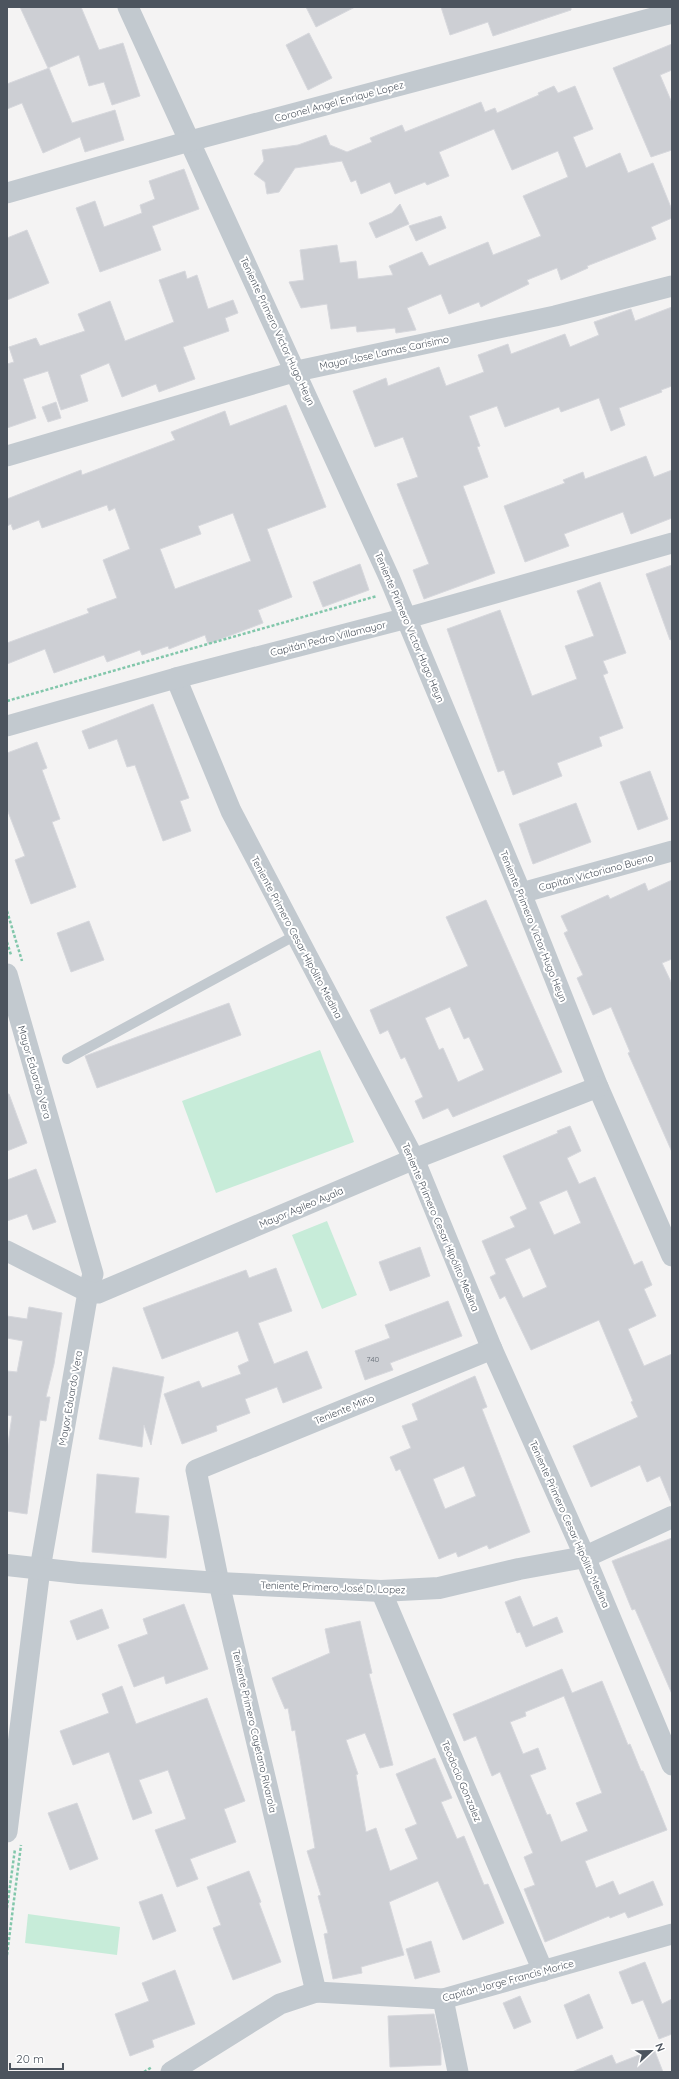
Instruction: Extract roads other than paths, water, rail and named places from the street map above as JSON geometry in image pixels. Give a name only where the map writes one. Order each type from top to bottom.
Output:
[{"type":"street","name":"Teniente Primero Victor Hugo Heyn","points":[[128,7],[297,371],[406,618],[521,893],[598,1087],[672,1256]]},
{"type":"street","name":"Coronel Angel Enrique Lopez","points":[[7,193],[190,141],[672,13]]},
{"type":"street","name":"Mayor Jose Lamas Carisimo","points":[[7,456],[297,371],[555,316],[672,286]]},
{"type":"street","name":"Capitán Pedro Villamayor","points":[[7,726],[176,678],[406,618],[672,543]]},
{"type":"street","name":"Teniente Primero Cesar Hipólito Medina","points":[[176,678],[231,811],[414,1159],[492,1349],[585,1557],[672,1765]]},
{"type":"street","name":"Capitán Victoriano Bueno","points":[[521,893],[672,851]]},
{"type":"street","name":"Mayor Eduardo Vera","points":[[7,974],[93,1274],[88,1292],[40,1569],[7,1832]]},
{"type":"street","name":"Mayor Agileo Ayala","points":[[88,1292],[98,1293],[414,1159],[598,1087]]},
{"type":"street","points":[[7,1251],[88,1292]]},
{"type":"street","name":"Teniente Miño","points":[[196,1470],[492,1349]]},
{"type":"street","name":"Teniente Primero Cayetano RIvarola","points":[[196,1470],[220,1583],[316,1992]]},
{"type":"street","name":"Teniente Primero José D. Lopez","points":[[7,1565],[40,1569],[220,1583],[381,1590],[439,1588],[519,1569],[585,1557],[672,1517]]},
{"type":"street","name":"Teodocio Gonzalez","points":[[381,1590],[543,1971]]},
{"type":"street","name":"Capitán Jorge Francis Morice","points":[[171,2072],[280,2004],[316,1992],[443,2000],[672,1934]]},
{"type":"street","points":[[443,2000],[458,2072]]},
{"type":"lane","points":[[67,1060],[296,935]]}]
